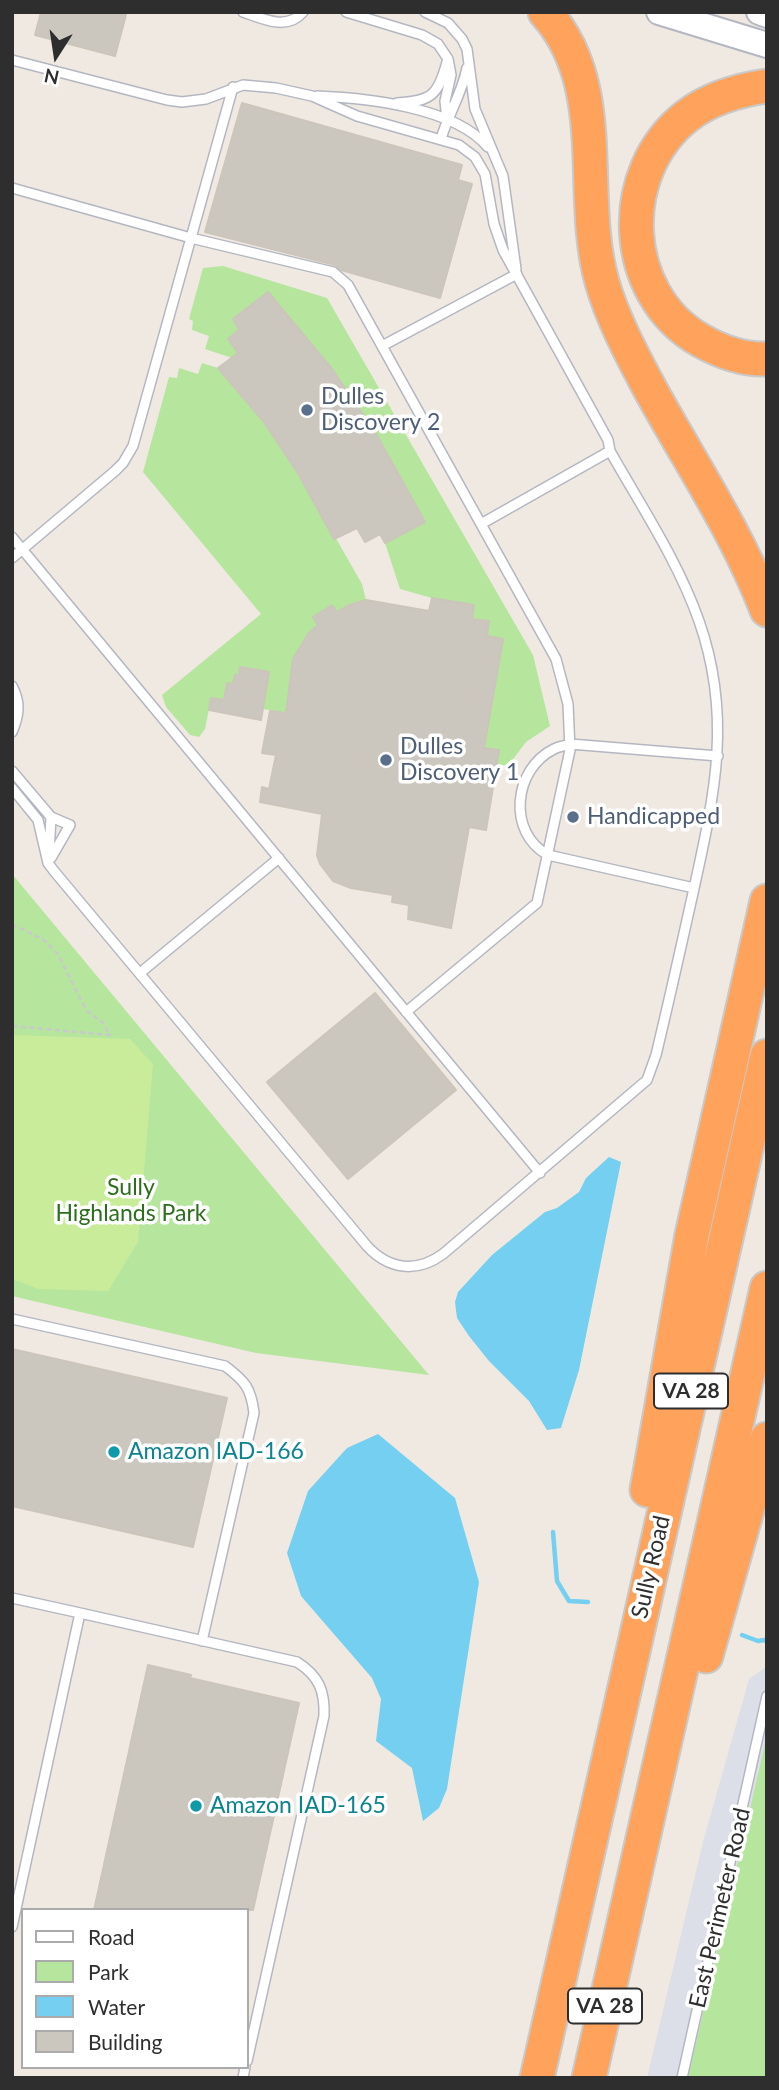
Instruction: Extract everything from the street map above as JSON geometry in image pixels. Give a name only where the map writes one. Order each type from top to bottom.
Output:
[{"type":"highway","points":[[545,12],[564,39],[581,76],[587,116],[597,260],[609,303],[636,364],[746,562],[767,610]]},
{"type":"highway","points":[[767,86],[733,93],[701,107],[687,116],[663,141],[652,156],[641,184],[637,200],[636,235],[642,268],[649,284],[658,300],[680,326],[694,337],[725,353],[767,359]]},
{"type":"highway","points":[[616,1725],[632,1561],[692,1236],[767,889]]},
{"type":"highway","name":"Sully Road","points":[[537,2078],[767,1056]]},
{"type":"highway","name":"VA 28","points":[[589,2078],[767,1288]]},
{"type":"highway","points":[[646,1823],[690,1723],[710,1638],[767,1439]]},
{"type":"main road","points":[[659,12],[767,45]]},
{"type":"main road","points":[[759,12],[767,15]]},
{"type":"lane","points":[[243,12],[281,23],[296,20],[303,12]]},
{"type":"lane","points":[[346,12],[438,44],[447,59],[450,75],[445,101],[447,120]]},
{"type":"lane","points":[[425,12],[440,18],[462,39],[469,60],[475,109],[503,176],[517,274]]},
{"type":"lane","points":[[388,103],[413,102],[428,98],[439,87],[447,59]]},
{"type":"lane","points":[[12,60],[181,102],[206,99],[233,87],[260,86],[312,96],[358,98],[388,103],[447,120],[475,135],[493,154]]},
{"type":"lane","points":[[442,139],[447,120],[457,103],[469,60]]},
{"type":"lane","points":[[12,558],[115,471],[128,456],[233,87]]},
{"type":"lane","points":[[12,788],[38,820],[48,863],[367,1246],[386,1262],[410,1266],[435,1259],[647,1080],[656,1055],[713,801],[719,735],[716,693],[699,620],[676,568],[610,451],[608,440],[498,237],[481,165],[460,145],[357,116],[312,96]]},
{"type":"lane","points":[[212,162],[224,166]]},
{"type":"lane","points":[[12,188],[191,238],[333,272],[348,285],[556,659],[568,704],[570,744],[540,896],[532,909],[406,1012]]},
{"type":"lane","points":[[382,346],[517,274]]},
{"type":"lane","points":[[481,524],[610,451]]},
{"type":"lane","points":[[12,537],[540,1172]]},
{"type":"lane","points":[[12,686],[19,709],[12,732]]},
{"type":"lane","points":[[694,888],[540,851],[526,833],[522,821],[520,792],[541,758],[554,748],[570,744],[718,756]]},
{"type":"lane","points":[[12,771],[51,817],[69,825],[48,863]]},
{"type":"lane","points":[[48,863],[51,817]]},
{"type":"lane","points":[[140,974],[279,858]]},
{"type":"lane","points":[[12,1319],[225,1366],[242,1378],[251,1394],[254,1413],[202,1641]]},
{"type":"lane","points":[[12,1598],[297,1662],[313,1675],[321,1686],[325,1698],[321,1729],[248,2057]]},
{"type":"lane","points":[[12,1927],[80,1613]]},
{"type":"lane","name":"East Perimeter Road","points":[[682,2078],[767,1696]]},
{"type":"path","points":[[12,925],[44,940],[58,954],[86,1010],[103,1023],[110,1035],[12,1026]]},
{"type":"shaded area","points":[[767,1666],[767,2078],[647,2078],[703,1842],[749,1679]]},
{"type":"green space","points":[[223,266],[327,298],[533,655],[550,726],[526,742],[508,766],[497,764],[499,750],[484,748],[503,639],[487,636],[489,622],[472,619],[474,605],[400,589],[385,543],[425,522],[375,432],[332,369],[268,292],[233,319],[239,330],[228,339],[238,353],[232,358],[205,349],[209,336],[192,330],[193,321],[189,319],[203,268]]},
{"type":"green space","points":[[202,363],[218,368],[264,422],[314,500],[362,584],[366,600],[337,612],[331,605],[313,617],[318,625],[296,655],[286,713],[263,709],[269,672],[235,675],[233,684],[226,683],[224,700],[211,699],[205,729],[199,737],[190,735],[166,707],[162,695],[261,614],[143,472],[169,377],[177,378],[179,368],[198,374]]},
{"type":"green space","name":"Sully Highlands Park","points":[[12,874],[429,1375],[256,1353],[12,1296]]},
{"type":"green space","points":[[12,1035],[130,1039],[153,1064],[138,1242],[108,1291],[39,1289],[12,1279]]},
{"type":"green space","points":[[767,1735],[767,2078],[688,2078]]},
{"type":"water","points":[[609,1157],[621,1162],[579,1370],[561,1428],[547,1430],[529,1401],[489,1361],[469,1336],[457,1318],[455,1302],[458,1292],[492,1255],[545,1212],[557,1208],[579,1192],[586,1178]]},
{"type":"water","points":[[378,1434],[455,1498],[479,1582],[447,1789],[439,1808],[423,1821],[412,1768],[376,1741],[381,1699],[372,1678],[301,1596],[287,1553],[308,1491],[347,1448]]},
{"type":"building","points":[[41,12],[114,12],[126,15],[115,56],[35,35]]},
{"type":"building","points":[[242,103],[462,165],[458,180],[472,184],[440,298],[341,270],[335,265],[205,232]]},
{"type":"building","name":"Dulles Discovery 2","points":[[268,292],[332,369],[375,432],[425,522],[385,543],[380,534],[365,542],[357,528],[334,539],[299,475],[264,422],[218,368],[238,353],[228,339],[239,330],[233,319]]},
{"type":"building","name":"Dulles Discovery 1","points":[[432,598],[474,605],[472,619],[489,621],[487,636],[503,639],[484,748],[499,750],[486,830],[469,827],[451,928],[408,919],[409,905],[392,902],[393,895],[351,888],[333,881],[320,864],[317,855],[322,814],[260,802],[262,787],[269,789],[276,755],[262,753],[270,711],[286,713],[293,659],[308,634],[318,625],[313,617],[332,605],[337,612],[366,600],[429,611]]},
{"type":"building","points":[[240,667],[269,672],[261,720],[209,710],[211,698],[224,700],[227,683],[233,684],[235,675],[239,675]]},
{"type":"building","points":[[375,993],[456,1090],[348,1179],[267,1082]]},
{"type":"building","name":"Amazon IAD-166","points":[[12,1349],[227,1398],[193,1547],[12,1506]]},
{"type":"building","name":"Amazon IAD-165","points":[[148,1665],[191,1675],[190,1678],[299,1703],[253,1910],[94,1908]]},
{"type":"waterway","points":[[553,1532],[557,1581],[569,1601],[588,1602]]},
{"type":"waterway","points":[[742,1635],[767,1642]]},
{"type":"place","name":"Dulles Discovery 2","points":[[307,410]]},
{"type":"place","name":"Dulles Discovery 1","points":[[386,760]]},
{"type":"place","name":"Handicapped","points":[[573,817]]},
{"type":"place","name":"Amazon IAD-166","points":[[114,1452]]},
{"type":"place","name":"Amazon IAD-165","points":[[196,1806]]}]
